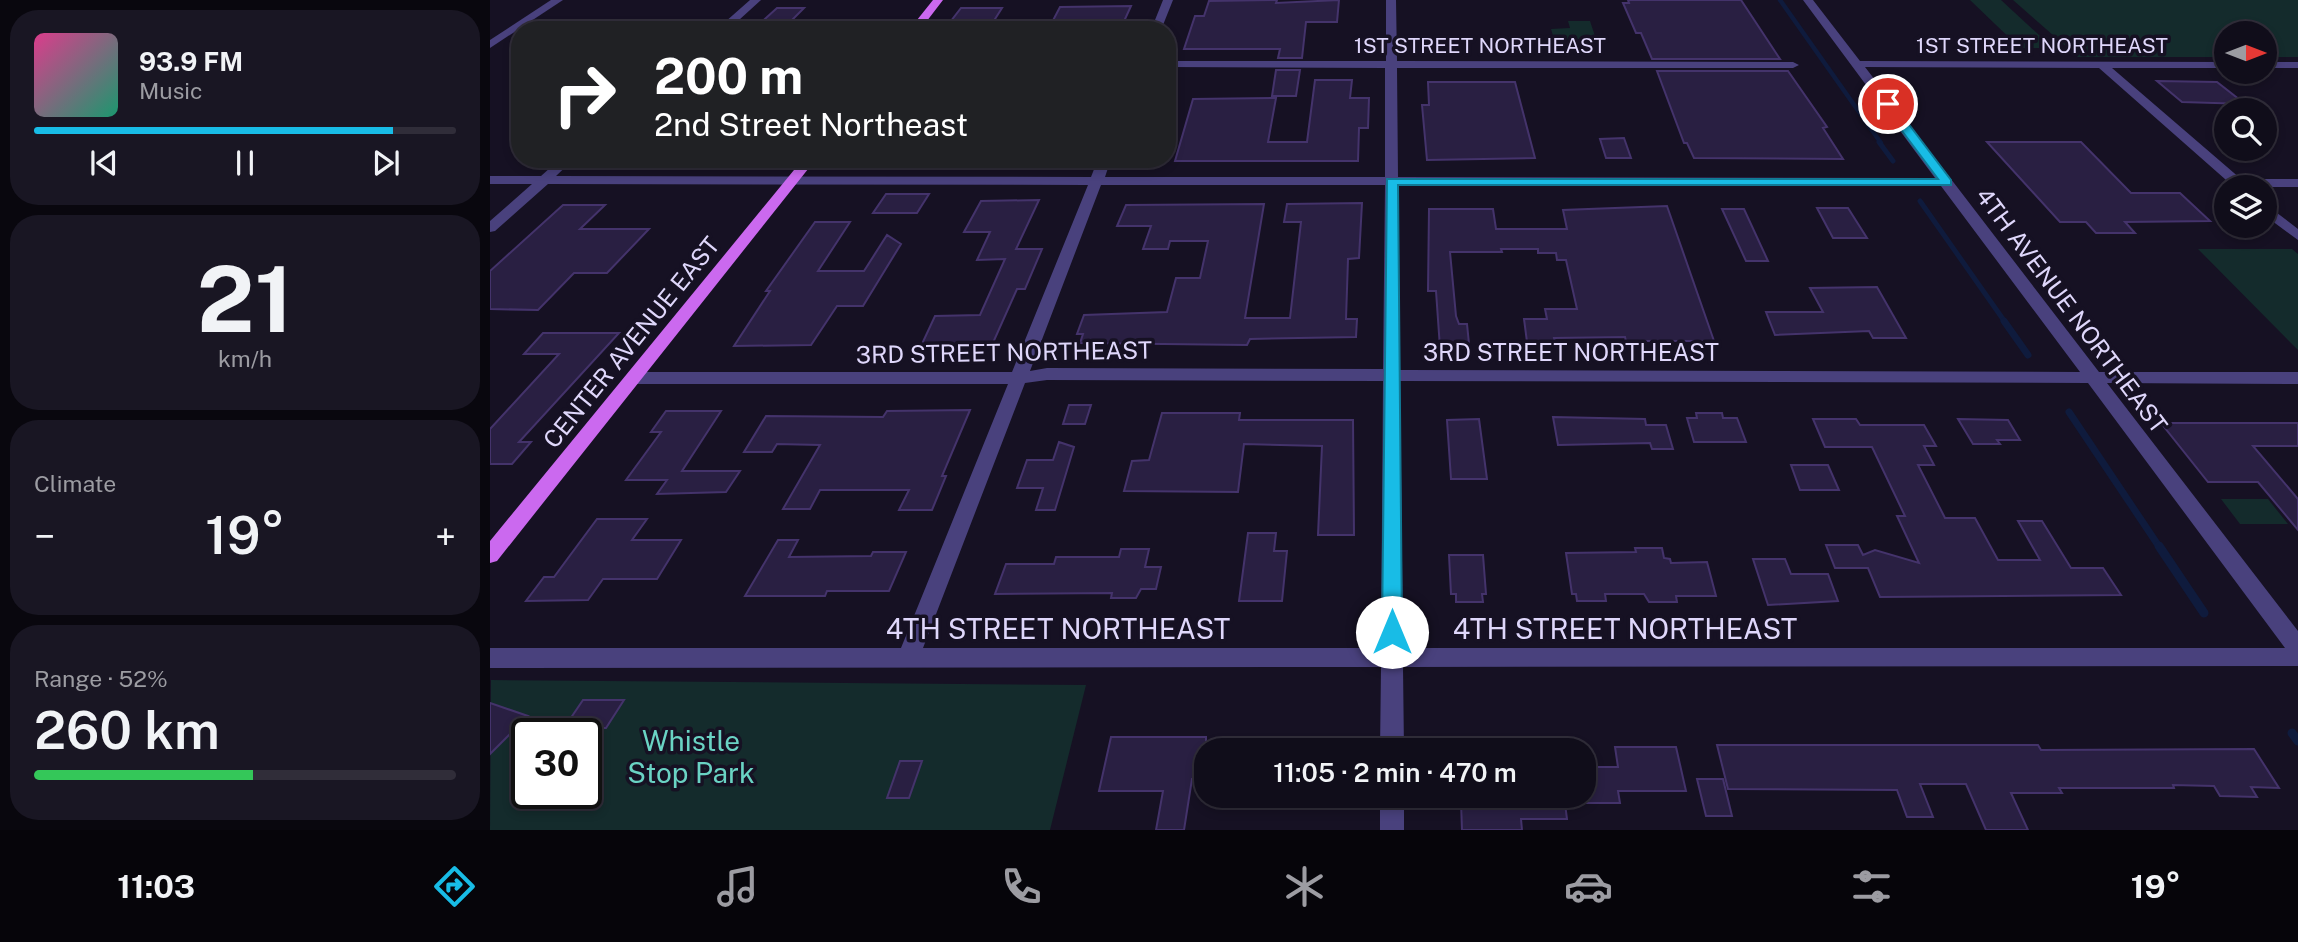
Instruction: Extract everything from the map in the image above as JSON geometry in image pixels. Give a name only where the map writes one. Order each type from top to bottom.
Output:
[{"type":"main road","points":[[921,21],[938,0]]},
{"type":"main road","name":"CENTER AVENUE EAST","points":[[490,555],[803,168]]},
{"type":"street","points":[[526,21],[558,0]]},
{"type":"street","points":[[732,21],[756,0]]},
{"type":"street","points":[[1160,21],[1168,0]]},
{"type":"street","points":[[1391,0],[1392,738]]},
{"type":"street","name":"4TH AVENUE NORTHEAST","points":[[1808,0],[2298,648]]},
{"type":"street","points":[[490,45],[511,31]]},
{"type":"street","name":"1ST STREET NORTHEAST","points":[[1176,64],[1793,65]]},
{"type":"street","name":"1ST STREET NORTHEAST","points":[[1857,64],[2214,65]]},
{"type":"street","points":[[2102,65],[2228,175]]},
{"type":"street","points":[[2277,65],[2298,65]]},
{"type":"street","points":[[490,228],[557,168]]},
{"type":"street","points":[[908,658],[1102,168]]},
{"type":"street","points":[[490,180],[1947,182]]},
{"type":"street","points":[[2277,184],[2298,183]]},
{"type":"street","points":[[2277,218],[2298,236]]},
{"type":"street","name":"3RD STREET NORTHEAST","points":[[634,378],[1018,378],[1047,374],[2298,378]]},
{"type":"street","name":"4TH STREET NORTHEAST","points":[[490,658],[2298,657]]},
{"type":"street","points":[[1392,808],[1392,830]]},
{"type":"green space","points":[[1970,0],[2001,0],[2053,48],[2020,48]]},
{"type":"green space","points":[[2013,0],[2298,0],[2298,57],[2277,57],[2277,21],[2214,21],[2214,57],[2078,57]]},
{"type":"green space","points":[[1568,21],[1590,21],[1596,39],[1554,39],[1551,29],[1570,28]]},
{"type":"green space","points":[[2198,249],[2292,249],[2298,254],[2298,350]]},
{"type":"green space","points":[[2221,499],[2268,499],[2288,524],[2240,524]]},
{"type":"green space","name":"Whistle Stop Park","points":[[491,680],[1086,685],[1050,830],[490,830]]},
{"type":"building","points":[[1277,0],[1276,3],[1339,0],[1337,22],[1306,22],[1302,58],[1278,58],[1280,49],[1184,49],[1195,16],[1204,16],[1209,1]]},
{"type":"building","points":[[1628,0],[1741,0],[1780,59],[1652,59],[1641,33],[1636,33],[1623,3],[1629,3]]},
{"type":"building","points":[[1131,6],[1124,21],[1053,21],[1060,7]]},
{"type":"building","points":[[777,8],[804,8],[791,21],[763,21]]},
{"type":"building","points":[[961,8],[1002,8],[994,21],[951,21]]},
{"type":"building","points":[[1276,70],[1300,70],[1296,96],[1272,96]]},
{"type":"building","points":[[1657,71],[1788,71],[1827,127],[1823,128],[1843,159],[1694,158],[1687,143],[1684,143]]},
{"type":"building","points":[[1315,80],[1352,80],[1350,98],[1369,98],[1368,128],[1359,128],[1358,161],[1176,161],[1193,99],[1276,98],[1268,142],[1307,142]]},
{"type":"building","points":[[2157,81],[2214,82],[2237,98],[2214,98],[2214,103],[2182,102]]},
{"type":"building","points":[[1428,82],[1515,82],[1535,158],[1427,160],[1422,105],[1429,105]]},
{"type":"building","points":[[1624,138],[1631,158],[1606,158],[1600,139]]},
{"type":"building","points":[[1987,142],[2081,142],[2131,193],[2180,193],[2210,221],[2125,222],[2135,233],[2096,233],[2086,222],[2060,222]]},
{"type":"building","points":[[886,194],[929,194],[917,213],[873,213]]},
{"type":"building","points":[[1039,200],[1016,249],[1042,249],[1025,289],[1017,289],[992,345],[921,346],[935,316],[980,315],[1005,259],[977,260],[990,232],[964,232],[981,201]]},
{"type":"building","points":[[1362,203],[1359,258],[1348,259],[1346,319],[1357,319],[1356,337],[1250,339],[1247,345],[1080,343],[1083,334],[1077,334],[1084,315],[1167,312],[1176,278],[1200,278],[1208,241],[1170,241],[1168,249],[1143,249],[1151,226],[1117,226],[1126,205],[1264,204],[1245,318],[1290,318],[1301,222],[1284,222],[1287,204]]},
{"type":"building","points":[[563,205],[605,205],[580,229],[649,229],[607,273],[574,273],[538,310],[490,309],[490,271]]},
{"type":"building","points":[[1667,206],[1714,341],[1626,341],[1625,337],[1554,338],[1555,342],[1527,342],[1524,319],[1547,319],[1545,309],[1577,309],[1566,260],[1557,260],[1556,253],[1538,253],[1538,249],[1501,249],[1502,252],[1450,252],[1456,316],[1459,324],[1467,324],[1469,344],[1468,348],[1440,348],[1436,291],[1428,291],[1429,209],[1493,209],[1496,229],[1567,229],[1563,210]]},
{"type":"building","points":[[1817,208],[1848,208],[1867,238],[1833,238]]},
{"type":"building","points":[[1722,209],[1744,209],[1768,261],[1746,261]]},
{"type":"building","points":[[815,222],[850,222],[818,271],[864,271],[887,235],[901,244],[863,306],[837,306],[811,345],[734,346],[770,291],[766,291]]},
{"type":"building","points":[[1877,287],[1906,338],[1873,338],[1869,331],[1775,335],[1766,312],[1823,312],[1810,288]]},
{"type":"building","points":[[543,333],[619,333],[519,442],[531,442],[512,464],[490,464],[490,429],[559,354],[524,354]]},
{"type":"building","points":[[1069,405],[1091,405],[1085,424],[1063,424]]},
{"type":"building","points":[[970,410],[942,476],[946,476],[932,510],[899,510],[909,490],[820,490],[810,509],[783,509],[820,445],[777,444],[772,452],[744,452],[766,416],[883,417],[887,411]]},
{"type":"building","points":[[666,411],[721,411],[682,471],[740,471],[726,492],[657,494],[667,480],[626,480],[661,432],[651,432]]},
{"type":"building","points":[[1162,413],[1240,413],[1239,420],[1353,420],[1354,535],[1318,535],[1322,446],[1244,444],[1238,492],[1124,491],[1132,461],[1149,460]]},
{"type":"building","points":[[1696,413],[1722,413],[1723,418],[1737,418],[1746,442],[1694,442],[1687,418],[1697,418]]},
{"type":"building","points":[[1553,417],[1645,419],[1646,425],[1666,425],[1673,449],[1652,449],[1650,443],[1558,445]]},
{"type":"building","points":[[1479,419],[1487,479],[1451,479],[1447,420]]},
{"type":"building","points":[[1813,419],[1856,419],[1860,425],[1924,425],[1936,446],[1924,446],[1934,465],[1918,465],[1945,518],[1975,518],[1998,560],[2040,560],[2018,521],[2042,521],[2071,568],[2103,568],[2121,595],[1880,597],[1868,568],[1835,568],[1826,545],[1858,545],[1863,555],[1875,550],[1919,563],[1897,516],[1905,516],[1872,447],[1825,447]]},
{"type":"building","points":[[1958,419],[2008,420],[2020,440],[1997,440],[2000,444],[1973,444]]},
{"type":"building","points":[[2161,423],[2298,423],[2298,446],[2253,446],[2298,499],[2298,530],[2258,482],[2208,482]]},
{"type":"building","points":[[1059,442],[1074,447],[1055,510],[1036,510],[1043,488],[1017,488],[1027,460],[1053,460]]},
{"type":"building","points":[[1791,465],[1828,465],[1839,490],[1800,490]]},
{"type":"building","points":[[597,519],[647,519],[632,540],[681,540],[657,579],[603,579],[588,600],[526,601],[544,577],[554,577]]},
{"type":"building","points":[[1248,533],[1276,533],[1274,551],[1287,551],[1282,601],[1239,601]]},
{"type":"building","points":[[778,540],[798,540],[789,557],[871,556],[873,552],[906,552],[889,591],[827,591],[825,596],[745,596]]},
{"type":"building","points":[[1635,548],[1662,548],[1664,558],[1670,559],[1671,563],[1707,562],[1716,596],[1676,596],[1677,602],[1649,602],[1644,594],[1605,594],[1606,601],[1577,601],[1576,594],[1572,594],[1566,553],[1636,552]]},
{"type":"building","points":[[1121,549],[1149,549],[1145,567],[1161,567],[1156,589],[1141,589],[1136,598],[1111,598],[1112,593],[995,594],[1006,564],[1054,564],[1056,557],[1119,557]]},
{"type":"building","points":[[1449,555],[1483,555],[1486,594],[1482,594],[1483,602],[1456,602],[1456,594],[1451,594]]},
{"type":"building","points":[[1753,559],[1785,559],[1791,574],[1828,574],[1838,601],[1768,605]]},
{"type":"building","points":[[583,700],[624,700],[606,728],[602,728],[602,718],[571,718]]},
{"type":"building","points":[[490,703],[528,716],[511,718],[511,733],[490,754]]},
{"type":"building","points":[[1111,737],[1206,737],[1194,738],[1194,779],[1184,830],[1156,830],[1163,791],[1099,791]]},
{"type":"building","points":[[1717,745],[2038,745],[2041,750],[2254,749],[2279,788],[2251,787],[2257,797],[2220,796],[2214,786],[2173,785],[2174,788],[2059,788],[2062,793],[2011,793],[2028,830],[1986,830],[1966,784],[1920,784],[1933,817],[1907,817],[1897,790],[1728,789]]},
{"type":"building","points":[[1615,747],[1676,747],[1686,791],[1618,791],[1620,803],[1596,803],[1596,767],[1618,767]]},
{"type":"building","points":[[900,761],[922,761],[909,798],[887,798]]},
{"type":"building","points":[[1697,779],[1723,779],[1732,816],[1706,816]]},
{"type":"building","points":[[1461,808],[1566,808],[1567,819],[1521,819],[1522,830],[1462,830]]},
{"type":"waterway","points":[[1780,0],[1881,143]]},
{"type":"waterway","points":[[1879,142],[1893,161]]},
{"type":"waterway","points":[[1920,201],[2005,322]]},
{"type":"waterway","points":[[2004,321],[2028,355]]},
{"type":"waterway","points":[[2069,412],[2160,548]]},
{"type":"waterway","points":[[2159,546],[2204,613]]},
{"type":"waterway","points":[[2292,733],[2298,741]]},
{"type":"route","points":[[1392,632],[1392,181],[1947,182],[1888,104]]}]
